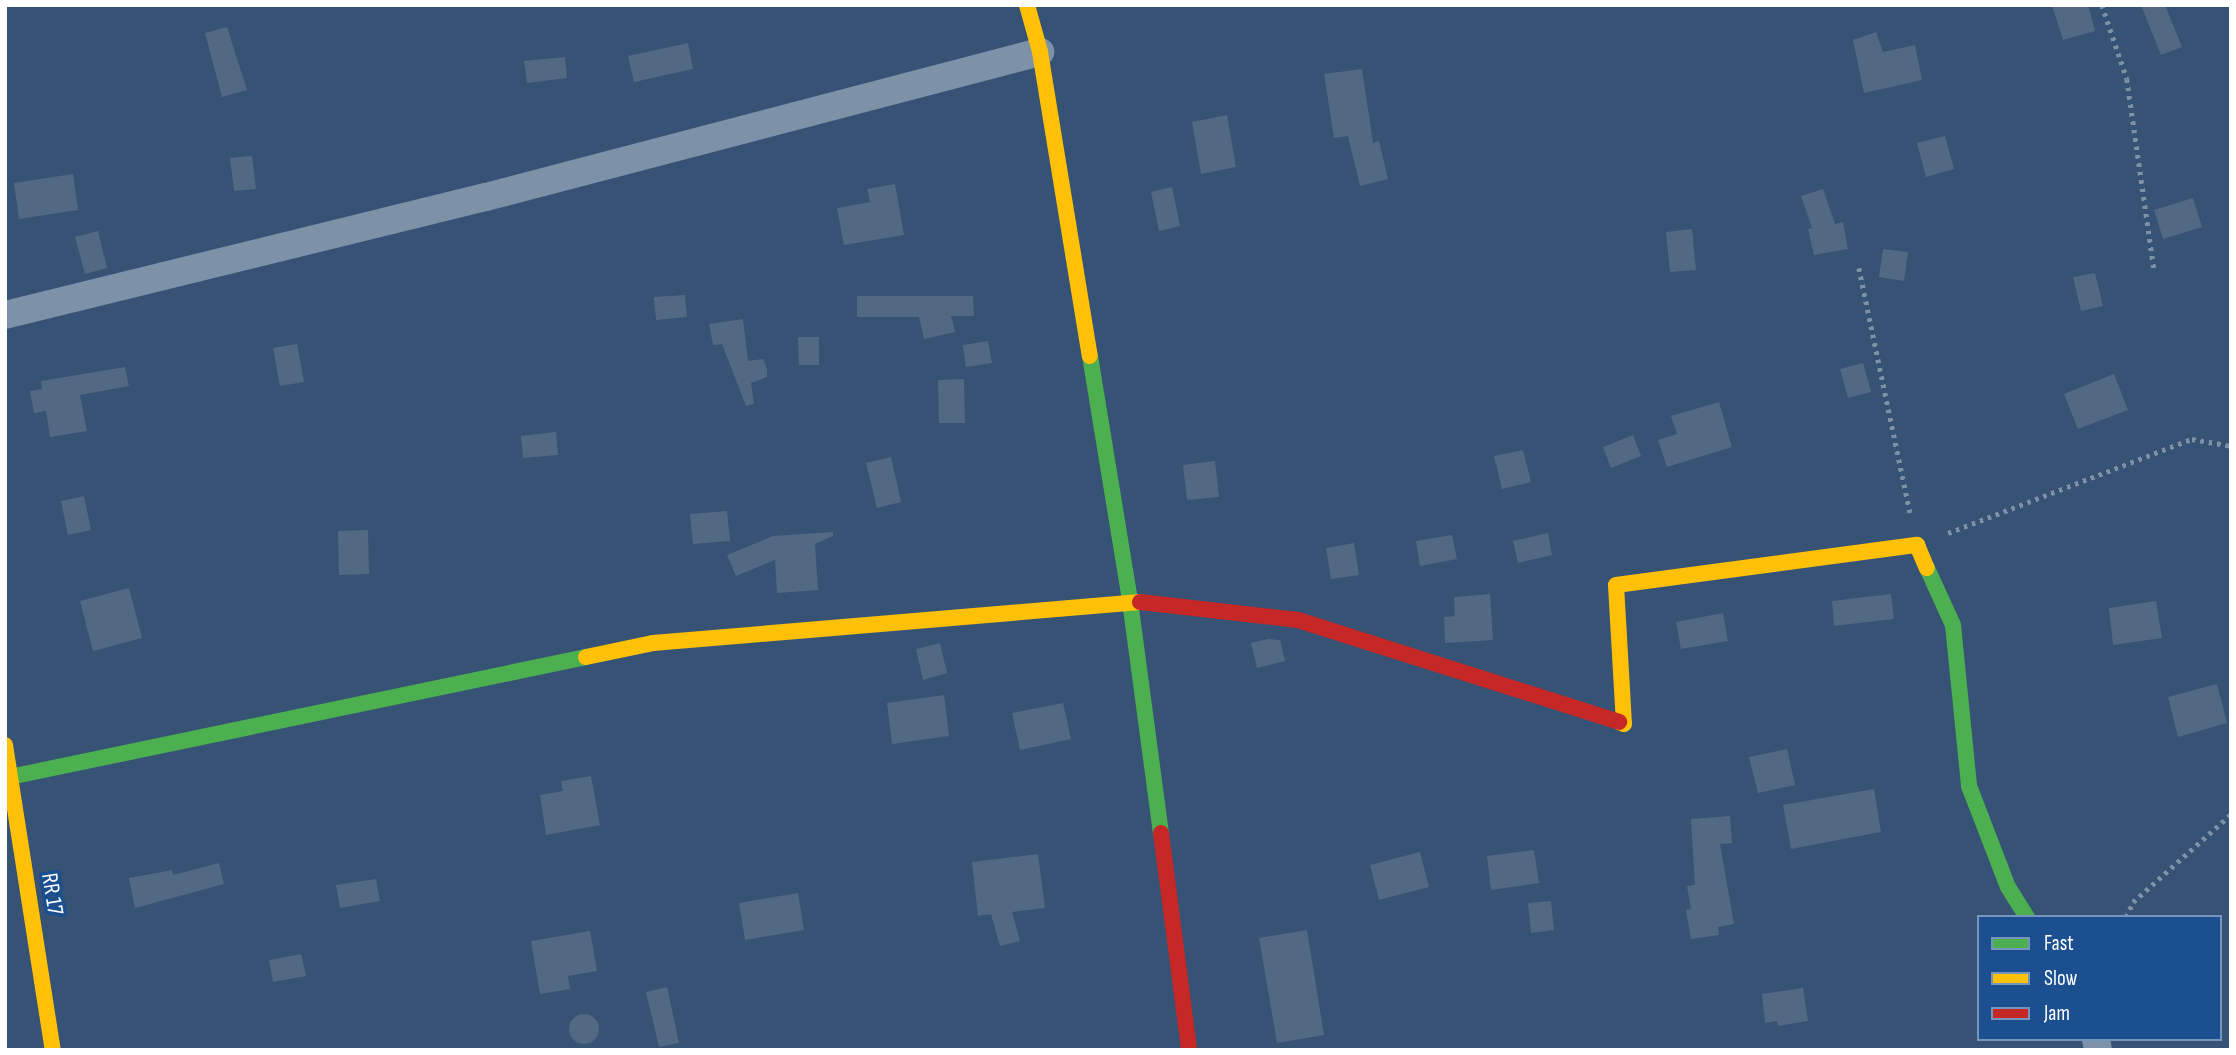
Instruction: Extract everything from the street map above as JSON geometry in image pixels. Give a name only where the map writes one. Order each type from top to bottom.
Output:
[{"type":"street","points":[[1027,5],[1040,52],[1130,601],[1189,1050]]},
{"type":"street","points":[[5,315],[486,197],[1040,52]]},
{"type":"street","points":[[8,778],[653,643],[1130,601],[1298,620],[1624,724],[1616,585],[1917,545],[1953,625],[1969,786],[2008,887],[2027,915]]},
{"type":"street","name":"RR 17","points":[[5,746],[53,1050]]},
{"type":"path","points":[[2102,5],[2127,79],[2154,269]]},
{"type":"path","points":[[1859,268],[1917,545],[2192,439],[2231,446]]},
{"type":"path","points":[[2127,915],[2133,902],[2231,814]]},
{"type":"building","points":[[2052,5],[2088,5],[2095,31],[2063,40]]},
{"type":"building","points":[[2141,5],[2165,5],[2182,47],[2161,55]]},
{"type":"building","points":[[227,27],[247,90],[222,97],[205,33]]},
{"type":"building","points":[[1876,32],[1883,52],[1915,45],[1922,80],[1864,93],[1853,40]]},
{"type":"building","points":[[688,43],[693,69],[634,82],[628,56]]},
{"type":"building","points":[[565,57],[567,78],[527,83],[524,61]]},
{"type":"building","points":[[1362,69],[1373,143],[1379,141],[1388,179],[1360,186],[1348,136],[1334,138],[1324,74]]},
{"type":"building","points":[[1227,115],[1236,167],[1201,174],[1192,122]]},
{"type":"building","points":[[1945,136],[1954,169],[1926,177],[1917,143]]},
{"type":"building","points":[[252,156],[256,189],[234,191],[230,158]]},
{"type":"building","points":[[73,174],[78,210],[19,219],[14,183]]},
{"type":"building","points":[[895,184],[904,235],[844,245],[837,208],[870,202],[867,189]]},
{"type":"building","points":[[1172,187],[1180,226],[1159,231],[1151,192]]},
{"type":"building","points":[[1823,189],[1835,224],[1843,222],[1848,249],[1814,255],[1808,229],[1812,228],[1801,196]]},
{"type":"building","points":[[2193,198],[2202,227],[2163,239],[2154,210]]},
{"type":"building","points":[[1692,229],[1696,270],[1670,272],[1666,232]]},
{"type":"building","points":[[98,231],[107,268],[85,274],[75,237]]},
{"type":"building","points":[[1883,249],[1908,252],[1904,281],[1879,277]]},
{"type":"building","points":[[2095,273],[2103,306],[2081,311],[2073,277]]},
{"type":"building","points":[[685,295],[687,317],[656,320],[654,297]]},
{"type":"building","points":[[857,296],[973,296],[974,316],[951,316],[955,332],[924,339],[919,317],[857,317]]},
{"type":"building","points":[[743,319],[748,361],[763,359],[767,369],[767,377],[751,383],[754,404],[746,406],[722,344],[713,345],[709,324]]},
{"type":"building","points":[[798,337],[819,337],[819,365],[799,365]]},
{"type":"building","points":[[988,341],[992,363],[966,367],[963,345]]},
{"type":"building","points":[[297,344],[304,382],[280,386],[273,348]]},
{"type":"building","points":[[1863,363],[1871,392],[1848,398],[1840,369]]},
{"type":"building","points":[[125,367],[129,386],[80,395],[87,431],[50,437],[46,411],[34,413],[30,391],[42,389],[41,381]]},
{"type":"building","points":[[2114,374],[2128,410],[2078,429],[2064,394]]},
{"type":"building","points":[[964,379],[965,423],[939,423],[938,380]]},
{"type":"building","points":[[1719,402],[1732,447],[1667,467],[1658,440],[1677,434],[1671,416]]},
{"type":"building","points":[[556,432],[558,455],[523,458],[521,436]]},
{"type":"building","points":[[1633,435],[1641,456],[1611,468],[1603,447]]},
{"type":"building","points":[[1523,450],[1531,482],[1502,489],[1494,456]]},
{"type":"building","points":[[891,457],[901,502],[877,508],[866,463]]},
{"type":"building","points":[[1215,461],[1219,497],[1187,500],[1183,465]]},
{"type":"building","points":[[84,496],[91,530],[68,535],[61,501]]},
{"type":"building","points":[[727,511],[730,541],[693,544],[690,514]]},
{"type":"building","points":[[368,530],[369,574],[339,575],[338,531]]},
{"type":"building","points":[[833,532],[833,536],[815,544],[818,590],[777,593],[775,560],[736,576],[727,555],[773,536]]},
{"type":"building","points":[[1548,533],[1552,555],[1518,563],[1513,541]]},
{"type":"building","points":[[1452,535],[1457,559],[1420,566],[1416,541]]},
{"type":"building","points":[[1354,543],[1359,575],[1331,579],[1326,548]]},
{"type":"building","points":[[129,588],[142,638],[93,651],[80,601]]},
{"type":"building","points":[[1490,594],[1493,640],[1445,643],[1444,617],[1455,616],[1454,597]]},
{"type":"building","points":[[1891,594],[1894,619],[1834,626],[1832,601]]},
{"type":"building","points":[[2156,601],[2162,638],[2113,645],[2109,608]]},
{"type":"building","points":[[1723,613],[1728,641],[1681,649],[1676,622]]},
{"type":"building","points":[[1268,639],[1280,640],[1285,661],[1257,668],[1251,643]]},
{"type":"building","points":[[940,643],[947,673],[923,680],[916,649]]},
{"type":"building","points":[[2217,684],[2227,723],[2178,737],[2168,697]]},
{"type":"building","points":[[944,695],[949,736],[892,744],[887,703]]},
{"type":"building","points":[[1063,703],[1071,739],[1020,750],[1012,713]]},
{"type":"building","points":[[1787,749],[1795,785],[1758,793],[1749,757]]},
{"type":"building","points":[[591,776],[600,825],[546,835],[540,795],[563,791],[561,781]]},
{"type":"building","points":[[1874,789],[1881,832],[1791,849],[1783,805]]},
{"type":"building","points":[[1730,816],[1732,843],[1720,844],[1734,924],[1718,927],[1719,935],[1691,939],[1686,910],[1691,909],[1687,886],[1695,885],[1691,819]]},
{"type":"building","points":[[1534,850],[1539,883],[1491,890],[1487,856]]},
{"type":"building","points":[[1420,852],[1429,887],[1379,900],[1370,865]]},
{"type":"building","points":[[1038,854],[1045,908],[1012,912],[1020,941],[1000,946],[991,914],[978,916],[972,862]]},
{"type":"building","points":[[219,863],[224,884],[135,908],[129,878],[172,870],[173,875]]},
{"type":"building","points":[[376,879],[380,901],[340,908],[336,885]]},
{"type":"building","points":[[798,893],[804,930],[745,940],[739,903]]},
{"type":"building","points":[[1551,901],[1554,930],[1531,933],[1528,903]]},
{"type":"building","points":[[1307,930],[1324,1035],[1277,1043],[1259,938]]},
{"type":"building","points":[[590,931],[597,971],[568,976],[570,989],[540,994],[531,941]]},
{"type":"building","points":[[301,954],[306,976],[273,982],[269,960]]},
{"type":"building","points":[[667,987],[679,1043],[659,1047],[646,992]]},
{"type":"building","points":[[1803,988],[1808,1021],[1778,1026],[1777,1021],[1765,1023],[1762,994]]},
{"type":"building","points":[[584,1014],[595,1018],[599,1029],[595,1040],[584,1044],[573,1040],[569,1029],[573,1018]]},
{"type":"traffic: fast","points":[[1090,356],[1130,601],[1161,833]]},
{"type":"traffic: fast","points":[[1927,568],[1953,625],[1969,786],[2008,887],[2026,915]]},
{"type":"traffic: fast","points":[[5,778],[586,657]]},
{"type":"traffic: slow","points":[[1027,5],[1040,52],[1090,356]]},
{"type":"traffic: slow","points":[[1619,722],[1624,724],[1616,585],[1917,545],[1927,568]]},
{"type":"traffic: slow","points":[[586,657],[653,643],[1140,602]]},
{"type":"traffic: slow","points":[[5,745],[53,1050]]},
{"type":"traffic: jam","points":[[1140,602],[1298,620],[1619,722]]},
{"type":"traffic: jam","points":[[1161,833],[1189,1050]]}]
